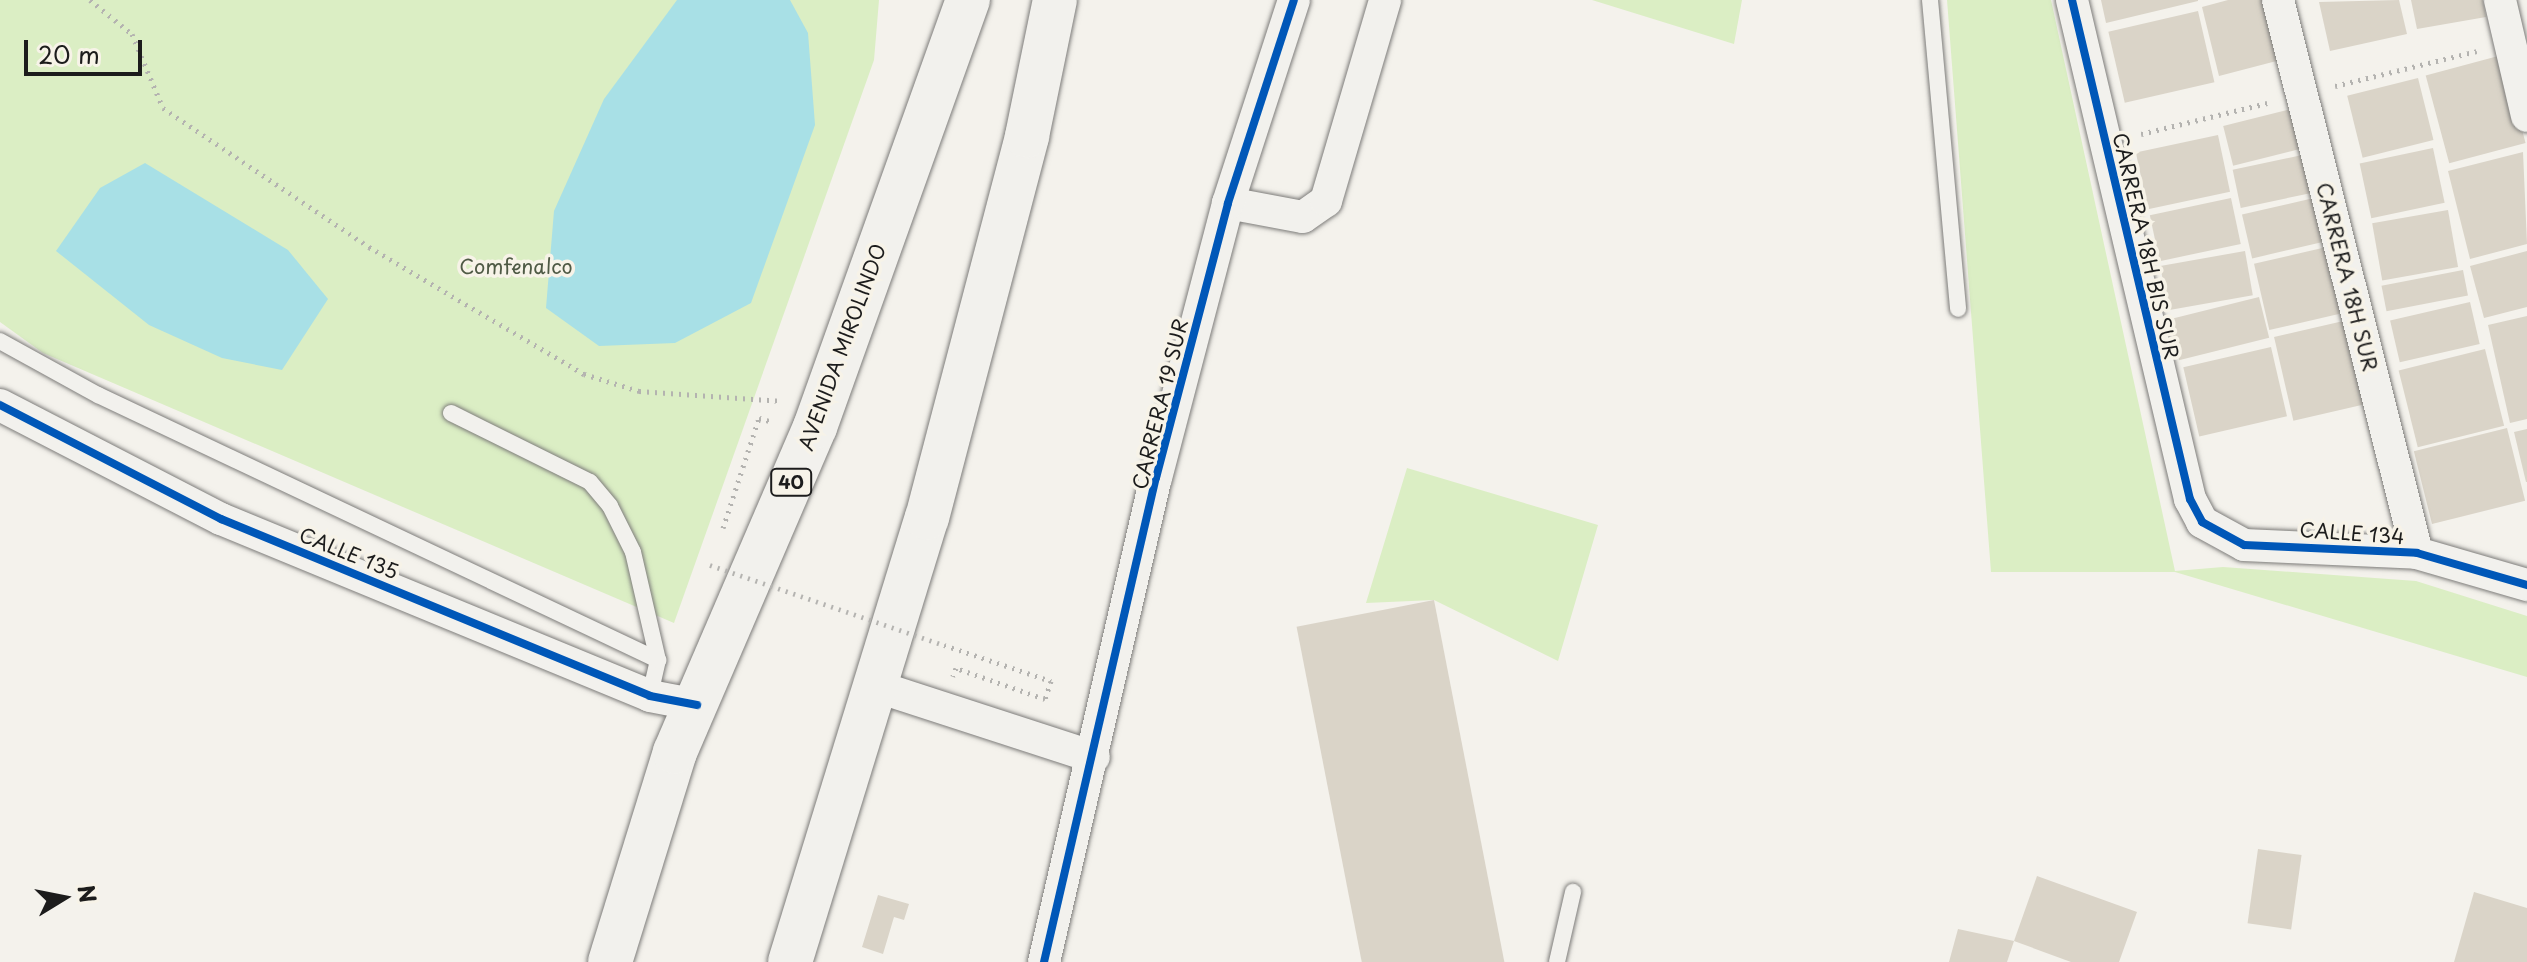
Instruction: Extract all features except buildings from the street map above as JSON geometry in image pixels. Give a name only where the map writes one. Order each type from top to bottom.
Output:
[{"type":"main road","name":"AVENIDA MIROLINDO","points":[[610,962],[697,705],[815,427],[968,0]]},
{"type":"main road","points":[[790,962],[875,686],[979,326],[1055,0]]},
{"type":"street","name":"CARRERA 19 SUR","points":[[1044,962],[1228,203],[1294,0]]},
{"type":"street","points":[[1228,203],[1303,217],[1326,201],[1385,0]]},
{"type":"street","name":"CARRERA 18H BIS SUR","points":[[2072,0],[2190,499]]},
{"type":"street","name":"CARRERA 18H SUR","points":[[2278,0],[2417,553]]},
{"type":"street","points":[[2500,0],[2527,116]]},
{"type":"street","name":"CALLE 135","points":[[0,405],[221,519],[650,696],[697,705]]},
{"type":"street","name":"CALLE 134","points":[[2190,499],[2202,522],[2244,545],[2417,553],[2527,585]]},
{"type":"street","points":[[875,686],[1094,757]]},
{"type":"lane","points":[[1930,0],[1958,309]]},
{"type":"lane","points":[[0,341],[98,395],[658,660]]},
{"type":"lane","points":[[451,413],[590,482],[610,506],[633,552],[658,660],[650,696]]},
{"type":"lane","points":[[1557,962],[1573,892]]},
{"type":"path","points":[[90,0],[132,34],[163,108],[369,247],[584,374],[639,391],[772,396]]},
{"type":"path","points":[[720,535],[759,418]]},
{"type":"path","points":[[715,550],[710,565],[1051,681],[1045,699],[956,668],[951,684],[964,688]]},
{"type":"green space","name":"Comfenalco","points":[[0,0],[879,0],[874,60],[674,623],[43,353],[0,322]]},
{"type":"green space","points":[[1592,0],[1742,0],[1734,44]]},
{"type":"green space","points":[[1947,0],[2051,0],[2175,571],[2223,567],[2416,581],[2527,616],[2527,677],[2175,572],[1991,572]]},
{"type":"green space","points":[[1407,468],[1598,525],[1558,661],[1434,600],[1366,603]]},
{"type":"water","points":[[677,0],[790,0],[808,33],[815,125],[751,303],[675,343],[599,346],[546,308],[554,211],[604,99]]},
{"type":"water","points":[[145,163],[288,250],[328,299],[282,370],[222,358],[149,325],[56,251],[100,188]]},
{"type":"cycle path","points":[[1044,962],[1156,478],[1228,203],[1294,0]]},
{"type":"cycle path","points":[[2072,0],[2190,499],[2202,522],[2244,545],[2417,553],[2527,585]]},
{"type":"cycle path","points":[[0,405],[221,519],[650,696],[697,705]]}]
